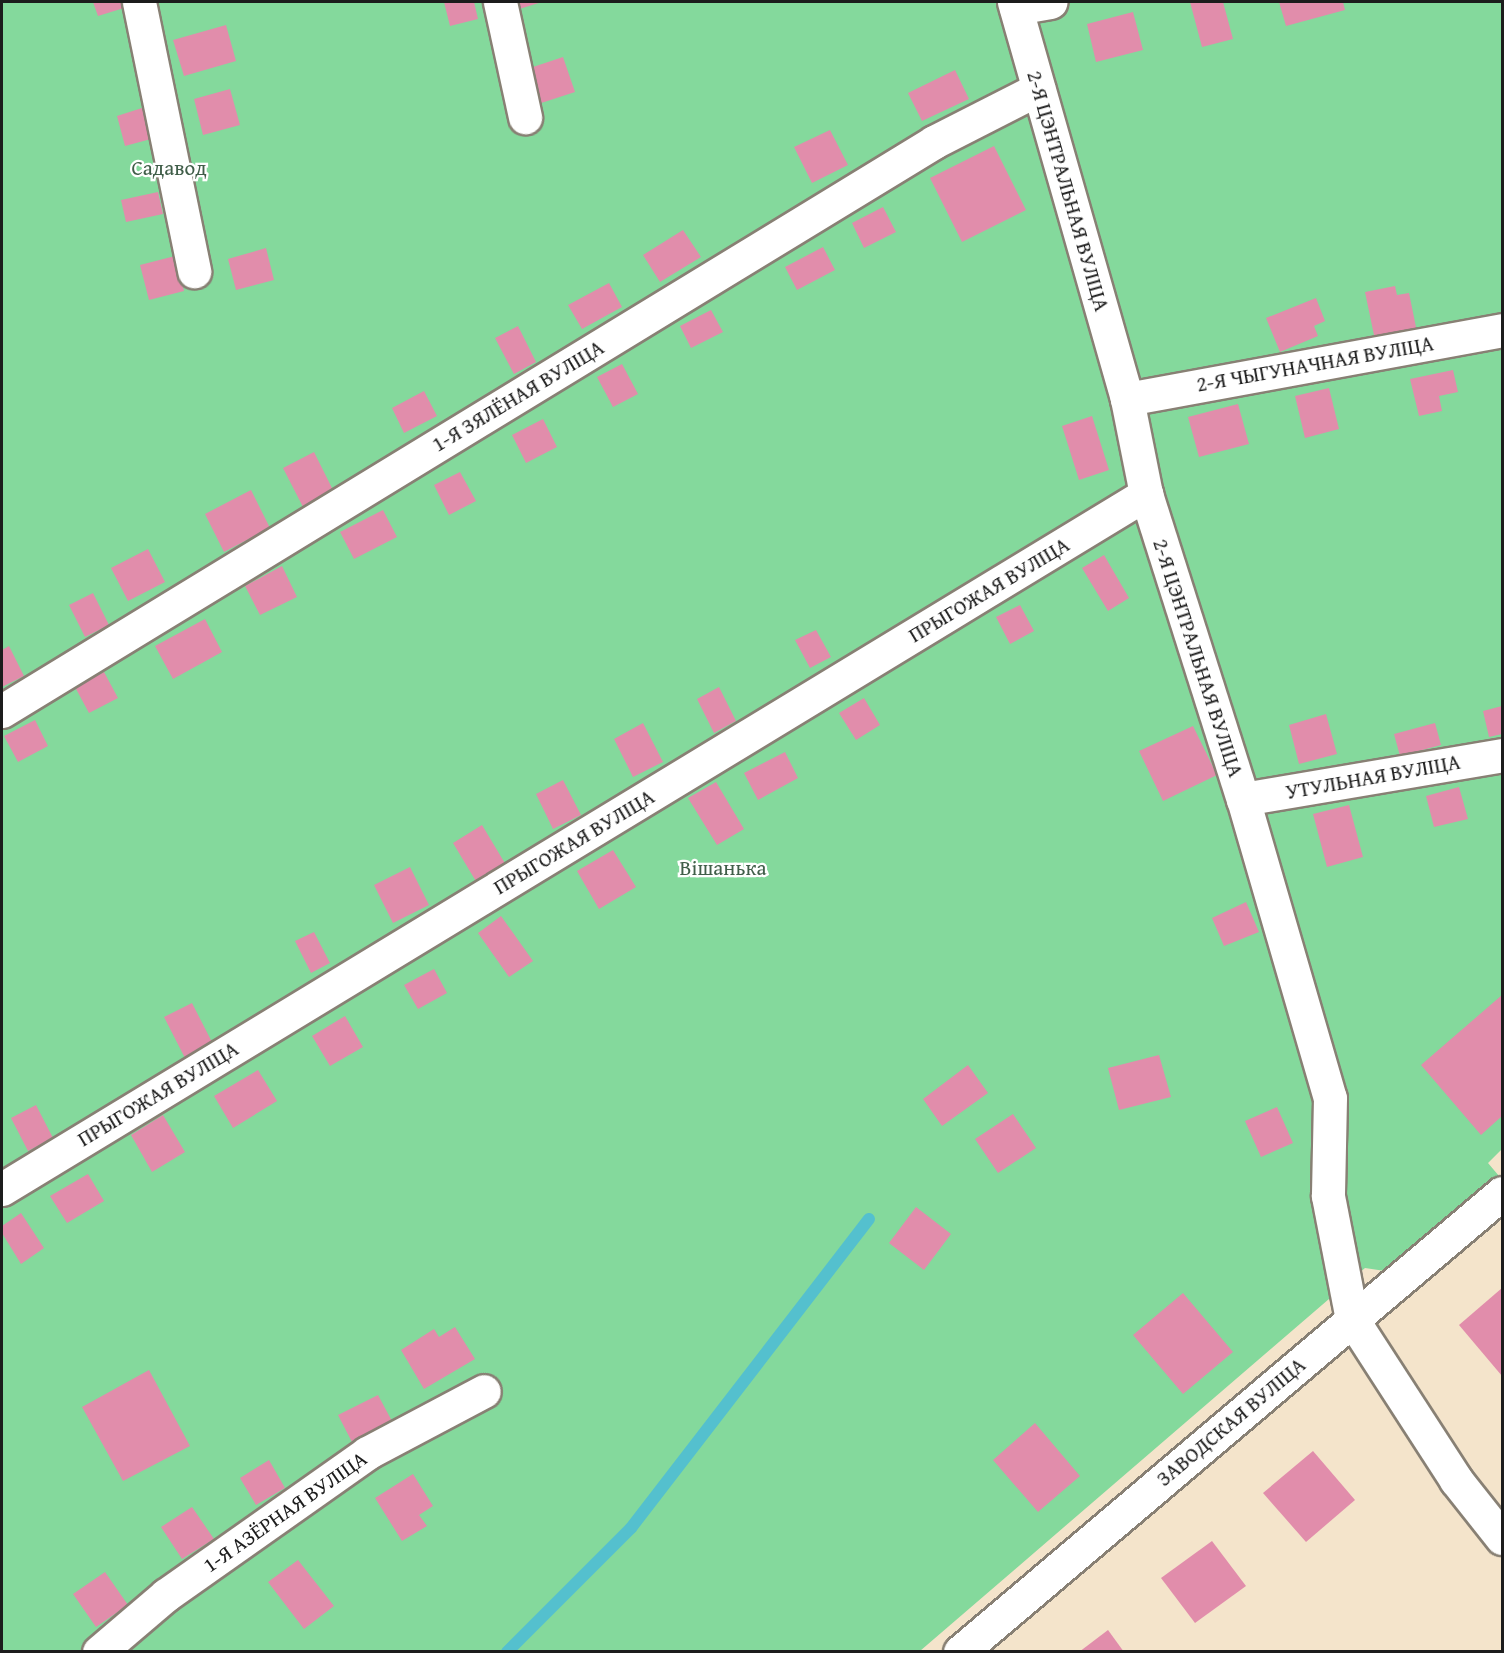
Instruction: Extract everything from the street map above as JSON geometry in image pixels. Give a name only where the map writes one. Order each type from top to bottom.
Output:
[{"type":"street","points":[[139,2],[194,271]]},
{"type":"street","points":[[500,2],[525,117]]},
{"type":"street","points":[[1015,5],[1050,2]]},
{"type":"street","name":"2-Я ЦЭНТРАЛЬНАЯ ВУЛІЦА","points":[[1015,5],[1126,399],[1146,494],[1243,799],[1330,1098],[1328,1196],[1352,1319]]},
{"type":"street","name":"1-Я ЗЯЛЁНАЯ ВУЛІЦА","points":[[2,711],[934,142],[1038,89]]},
{"type":"street","name":"2-Я ЧЫГУНАЧНАЯ ВУЛІЦА","points":[[1126,399],[1503,330]]},
{"type":"street","name":"ПРЫГОЖАЯ ВУЛІЦА","points":[[2,1189],[1146,494]]},
{"type":"street","name":"УТУЛЬНАЯ ВУЛІЦА","points":[[1243,799],[1503,755]]},
{"type":"street","name":"ЗАВОДСКАЯ ВУЛІЦА","points":[[960,1652],[1503,1193]]},
{"type":"street","points":[[1352,1319],[1456,1480],[1503,1538]]},
{"type":"street","name":"1-Я АЗЁРНАЯ ВУЛІЦА","points":[[99,1652],[166,1595],[368,1453],[484,1390]]},
{"type":"green space","name":"Вішанька","points":[[2,2],[1502,2],[1502,1149],[1488,1163],[1499,1176],[1406,1257],[1385,1271],[1365,1268],[920,1651],[2,1652]]},
{"type":"building","points":[[93,2],[122,2],[124,8],[98,16]]},
{"type":"building","points":[[444,2],[474,2],[478,19],[450,26]]},
{"type":"building","points":[[513,2],[542,2],[516,10]]},
{"type":"building","points":[[1190,2],[1223,2],[1233,39],[1202,47]]},
{"type":"building","points":[[1279,2],[1343,2],[1345,10],[1286,26]]},
{"type":"building","points":[[1133,12],[1143,50],[1096,62],[1087,24]]},
{"type":"building","points":[[226,25],[236,61],[184,76],[173,40]]},
{"type":"building","points":[[563,57],[575,92],[532,106],[521,71]]},
{"type":"building","points":[[955,70],[969,99],[922,121],[908,93]]},
{"type":"building","points":[[230,89],[240,125],[203,135],[194,99]]},
{"type":"building","points":[[142,108],[151,139],[125,146],[117,116]]},
{"type":"building","points":[[830,130],[848,165],[812,183],[794,147]]},
{"type":"building","points":[[994,146],[1026,210],[962,242],[930,178]]},
{"type":"building","points":[[158,192],[163,214],[126,222],[121,200]]},
{"type":"building","points":[[883,207],[896,232],[864,248],[852,223]]},
{"type":"building","points":[[683,230],[701,257],[660,282],[643,255]]},
{"type":"building","points":[[823,247],[835,270],[797,290],[785,267]]},
{"type":"building","points":[[266,248],[274,280],[236,290],[228,259]]},
{"type":"building","points":[[175,256],[184,291],[149,300],[140,265]]},
{"type":"building","points":[[609,283],[622,307],[582,329],[568,305]]},
{"type":"building","points":[[1395,286],[1397,295],[1409,293],[1417,332],[1375,340],[1365,292]]},
{"type":"building","points":[[1316,298],[1325,321],[1314,326],[1318,336],[1280,352],[1266,318]]},
{"type":"building","points":[[711,310],[723,332],[691,348],[680,326]]},
{"type":"building","points":[[518,326],[536,362],[514,374],[495,338]]},
{"type":"building","points":[[622,364],[638,394],[613,407],[597,377]]},
{"type":"building","points":[[1453,370],[1458,392],[1439,396],[1442,411],[1419,416],[1410,379]]},
{"type":"building","points":[[1329,388],[1339,429],[1305,438],[1295,396]]},
{"type":"building","points":[[424,391],[437,416],[404,433],[392,408]]},
{"type":"building","points":[[1238,404],[1249,444],[1199,457],[1188,417]]},
{"type":"building","points":[[1092,416],[1109,470],[1079,480],[1062,426]]},
{"type":"building","points":[[543,419],[557,447],[526,463],[512,435]]},
{"type":"building","points":[[314,452],[334,492],[303,507],[283,468]]},
{"type":"building","points":[[460,472],[476,501],[449,515],[434,485]]},
{"type":"building","points":[[251,490],[270,528],[224,552],[205,514]]},
{"type":"building","points":[[383,510],[397,537],[354,559],[340,532]]},
{"type":"building","points":[[148,549],[165,582],[128,601],[111,568]]},
{"type":"building","points":[[1104,555],[1129,598],[1108,611],[1082,568]]},
{"type":"building","points":[[282,566],[297,597],[260,615],[245,586]]},
{"type":"building","points":[[93,593],[109,625],[85,637],[69,605]]},
{"type":"building","points":[[1020,605],[1034,631],[1010,644],[996,617]]},
{"type":"building","points":[[205,619],[222,652],[173,679],[155,646]]},
{"type":"building","points":[[816,630],[831,657],[810,668],[795,640]]},
{"type":"building","points":[[9,646],[24,676],[2,687],[2,650]]},
{"type":"building","points":[[104,672],[118,698],[89,713],[75,687]]},
{"type":"building","points":[[719,687],[736,721],[714,733],[697,699]]},
{"type":"building","points":[[864,698],[880,725],[856,740],[839,713]]},
{"type":"building","points":[[1502,706],[1502,734],[1489,737],[1483,711]]},
{"type":"building","points":[[1326,714],[1337,754],[1299,764],[1289,725]]},
{"type":"building","points":[[35,720],[48,746],[18,762],[4,736]]},
{"type":"building","points":[[643,723],[663,762],[633,777],[614,739]]},
{"type":"building","points":[[1435,723],[1441,745],[1400,756],[1394,734]]},
{"type":"building","points":[[1193,726],[1217,775],[1163,801],[1139,751]]},
{"type":"building","points":[[785,752],[798,778],[758,800],[744,773]]},
{"type":"building","points":[[563,780],[581,815],[553,829],[536,794]]},
{"type":"building","points":[[716,782],[744,829],[717,845],[688,798]]},
{"type":"building","points":[[1459,787],[1468,819],[1434,827],[1426,796]]},
{"type":"building","points":[[1349,805],[1363,857],[1327,867],[1313,814]]},
{"type":"building","points":[[482,825],[506,865],[477,883],[453,843]]},
{"type":"building","points":[[613,850],[636,887],[599,909],[577,871]]},
{"type":"building","points":[[410,867],[429,905],[393,923],[374,885]]},
{"type":"building","points":[[1246,902],[1259,932],[1224,946],[1212,918]]},
{"type":"building","points":[[501,916],[533,961],[509,977],[478,933]]},
{"type":"building","points":[[314,932],[330,963],[311,973],[295,941]]},
{"type":"building","points":[[434,969],[447,993],[418,1009],[404,985]]},
{"type":"building","points":[[1502,995],[1502,1116],[1481,1135],[1421,1065]]},
{"type":"building","points":[[192,1003],[215,1048],[187,1062],[164,1017]]},
{"type":"building","points":[[345,1016],[363,1047],[330,1066],[312,1036]]},
{"type":"building","points":[[1159,1055],[1171,1097],[1119,1110],[1108,1068]]},
{"type":"building","points":[[968,1065],[988,1093],[942,1126],[923,1099]]},
{"type":"building","points":[[258,1070],[277,1101],[233,1128],[214,1096]]},
{"type":"building","points":[[36,1105],[53,1138],[28,1151],[11,1118]]},
{"type":"building","points":[[1277,1107],[1293,1143],[1261,1157],[1245,1121]]},
{"type":"building","points":[[1013,1114],[1036,1148],[998,1173],[975,1139]]},
{"type":"building","points":[[163,1115],[185,1152],[152,1172],[131,1135]]},
{"type":"building","points":[[88,1174],[104,1201],[67,1223],[50,1196]]},
{"type":"building","points":[[916,1207],[951,1234],[924,1270],[889,1243]]},
{"type":"building","points":[[21,1213],[44,1248],[21,1264],[2,1233],[2,1226]]},
{"type":"building","points":[[1502,1288],[1502,1376],[1459,1325]]},
{"type":"building","points":[[1183,1293],[1233,1352],[1183,1394],[1133,1335]]},
{"type":"building","points":[[455,1327],[475,1359],[424,1389],[401,1350],[434,1329],[439,1337]]},
{"type":"building","points":[[149,1370],[190,1446],[123,1481],[82,1407]]},
{"type":"building","points":[[378,1395],[393,1423],[353,1444],[338,1415]]},
{"type":"building","points":[[1035,1423],[1080,1476],[1038,1512],[993,1460]]},
{"type":"building","points":[[1313,1451],[1355,1500],[1306,1542],[1263,1493]]},
{"type":"building","points":[[269,1460],[285,1488],[256,1505],[240,1478]]},
{"type":"building","points":[[413,1474],[433,1506],[419,1515],[427,1526],[402,1541],[375,1498]]},
{"type":"building","points":[[192,1507],[214,1539],[182,1559],[161,1527]]},
{"type":"building","points":[[1212,1541],[1246,1586],[1195,1623],[1161,1578]]},
{"type":"building","points":[[298,1560],[334,1606],[304,1629],[268,1582]]},
{"type":"building","points":[[105,1572],[128,1605],[96,1627],[73,1594]]},
{"type":"building","points":[[1108,1630],[1124,1652],[1079,1652]]},
{"type":"waterway","points":[[507,1652],[631,1528],[869,1219]]},
{"type":"park label","name":"Садавод","points":[[169,168]]}]
